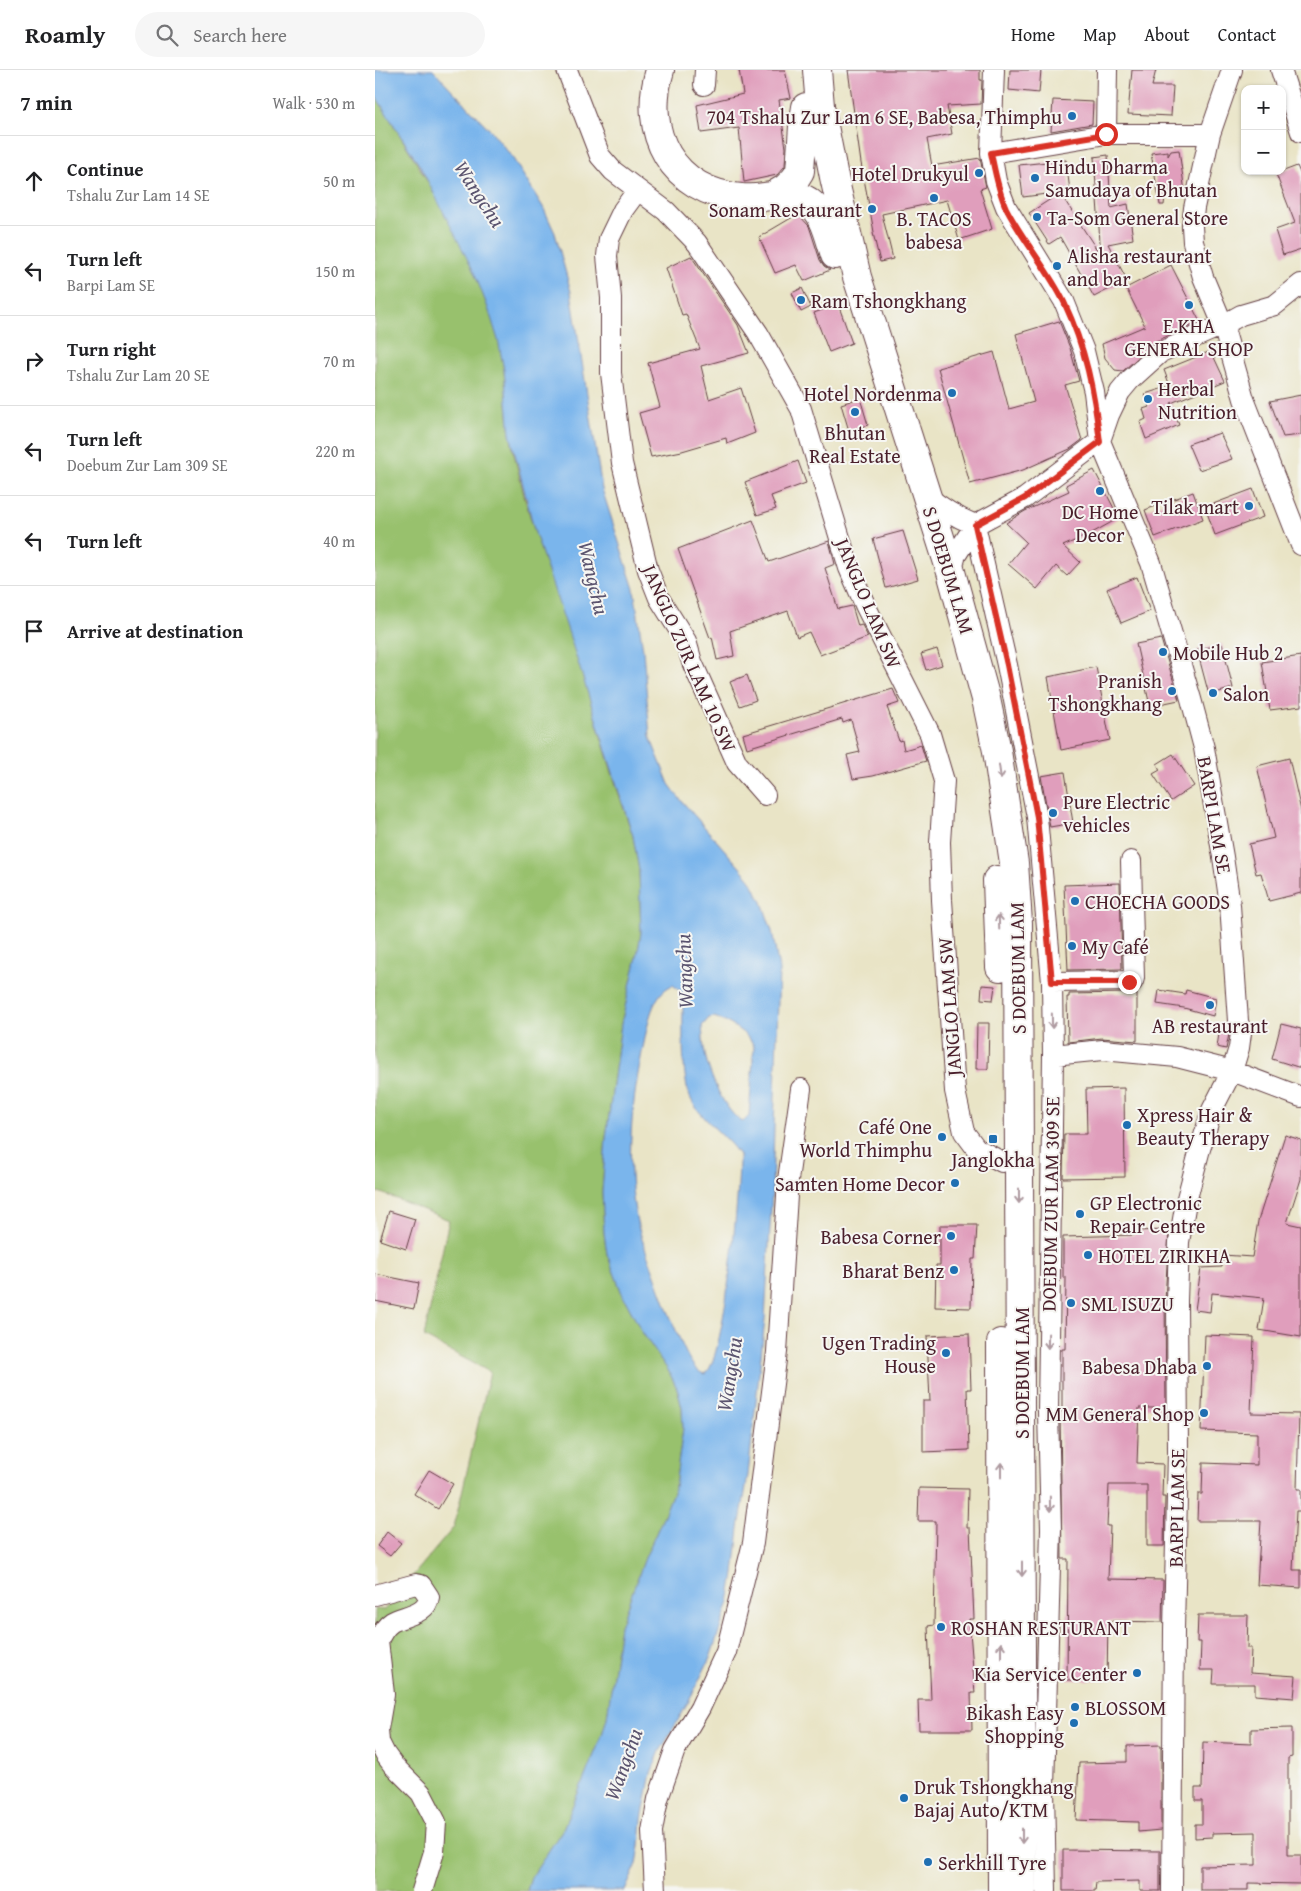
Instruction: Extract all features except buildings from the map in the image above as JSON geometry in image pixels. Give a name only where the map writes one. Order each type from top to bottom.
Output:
[{"type":"highway","points":[[660,70],[656,82],[655,125],[661,147],[671,162],[686,176],[704,188],[723,196],[743,199],[787,194],[798,196],[815,207],[822,216],[835,255]]},
{"type":"highway","name":"S DOEBUM LAM","points":[[803,70],[811,144],[835,255],[913,506],[970,702],[996,867],[1001,993],[1002,1891]]},
{"type":"highway","name":"S DOEBUM LAM","points":[[817,70],[820,106],[857,277],[951,572],[986,699],[997,752],[1013,862],[1018,923],[1022,1891]]},
{"type":"highway","points":[[774,195],[787,188],[795,180],[800,170],[806,107]]},
{"type":"street","name":"JANGLO LAM SW","points":[[567,70],[600,156],[613,171],[666,211],[697,243],[758,333],[801,409],[849,568],[866,607],[930,734],[944,782],[940,842],[941,881],[955,1091],[964,1132],[976,1148],[1001,1162]]},
{"type":"street","name":"BARPI LAM SE","points":[[994,70],[991,153],[996,181],[1006,207],[1064,301],[1084,351],[1094,392],[1100,442],[1151,563],[1204,748],[1230,905],[1238,1021],[1241,1033],[1239,1048],[1232,1071],[1212,1110],[1186,1202],[1179,1242],[1172,1891]]},
{"type":"street","points":[[1106,134],[1107,70]]},
{"type":"street","points":[[1232,70],[1210,134],[1192,226],[1193,242],[1203,277],[1223,325],[1244,399],[1301,545]]},
{"type":"street","points":[[1281,70],[1301,132]]},
{"type":"street","points":[[991,153],[1106,134],[1210,134]]},
{"type":"street","name":"JANGLO ZUR LAM 10 SW","points":[[637,190],[623,210],[609,239],[607,256],[611,298],[611,373],[622,463],[648,570],[659,598],[687,641],[692,662],[737,763],[765,795]]},
{"type":"street","points":[[951,572],[956,555],[975,525],[1025,498],[1100,442],[1115,401],[1130,380],[1161,352],[1223,325],[1241,315],[1275,305],[1301,284]]},
{"type":"street","points":[[927,495],[946,511],[975,525]]},
{"type":"street","name":"DOEBUM ZUR LAM 309 SE","points":[[975,525],[1007,665],[1037,817],[1052,982],[1053,1055],[1048,1402],[1051,1529],[1044,1788],[1046,1891]]},
{"type":"street","points":[[1052,982],[1133,981],[1131,861]]},
{"type":"street","points":[[1053,1055],[1103,1050],[1177,1057],[1232,1071],[1301,1097]]},
{"type":"street","points":[[655,1891],[652,1830],[658,1799],[675,1750],[700,1708],[726,1652],[753,1544],[777,1352],[788,1180],[801,1089]]},
{"type":"street","points":[[375,1595],[416,1584],[421,1585],[429,1597],[428,1603],[422,1610],[391,1623],[378,1641],[384,1694],[378,1729],[379,1742],[393,1765],[421,1794],[436,1822],[434,1852],[422,1891]]},
{"type":"green space","points":[[375,95],[445,213],[476,276],[488,307],[501,351],[510,434],[525,499],[633,836],[639,870],[641,933],[621,1024],[606,1138],[602,1192],[604,1233],[607,1254],[623,1296],[642,1332],[668,1370],[677,1388],[682,1408],[683,1428],[675,1487],[645,1558],[620,1626],[607,1718],[601,1738],[563,1829],[531,1878],[527,1891],[375,1891],[375,1609],[384,1610],[454,1527],[490,1372],[424,1337],[449,1220],[379,1192],[375,1194]]},
{"type":"water","name":"Wangchu","points":[[375,70],[433,70],[493,133],[512,157],[543,207],[555,233],[571,292],[602,489],[634,589],[643,650],[650,737],[669,784],[750,879],[762,902],[772,931],[779,969],[772,1192],[765,1319],[748,1475],[734,1574],[729,1602],[710,1658],[688,1703],[660,1751],[651,1773],[642,1819],[637,1864],[625,1891],[527,1891],[531,1878],[563,1829],[601,1738],[607,1718],[620,1626],[645,1558],[675,1487],[683,1428],[682,1408],[677,1388],[668,1370],[642,1332],[623,1296],[607,1254],[604,1233],[602,1192],[606,1138],[621,1024],[641,933],[639,870],[633,836],[535,533],[510,434],[504,370],[498,340],[488,308],[474,272],[421,168],[375,95]],"holes":[[[673,985],[681,992],[683,998],[684,1063],[690,1097],[699,1112],[739,1155],[734,1234],[725,1307],[719,1339],[712,1362],[705,1374],[696,1369],[685,1352],[663,1298],[636,1217],[631,1174],[633,1108],[647,1027],[652,1010],[660,995]],[[714,1017],[737,1028],[754,1046],[749,1116],[743,1122],[736,1117],[724,1102],[707,1062],[702,1026],[709,1018]]]},
{"type":"place","name":"704 Tshalu Zur Lam 6 SE, Babesa, Thimphu","points":[[1072,116]]},
{"type":"place","name":"Hotel Drukyul","points":[[979,173]]},
{"type":"place","name":"Hindu Dharma Samudaya of Bhutan","points":[[1035,178]]},
{"type":"place","name":"B. TACOS babesa","points":[[934,198]]},
{"type":"place","name":"Sonam Restaurant","points":[[872,209]]},
{"type":"place","name":"Ta-Som General Store","points":[[1037,217]]},
{"type":"place","name":"Alisha restaurant and bar","points":[[1057,266]]},
{"type":"place","name":"Ram Tshongkhang","points":[[801,300]]},
{"type":"place","name":"E.KHA GENERAL SHOP","points":[[1189,305]]},
{"type":"place","name":"Hotel Nordenma","points":[[952,393]]},
{"type":"place","name":"Herbal Nutrition","points":[[1148,399]]},
{"type":"place","name":"Bhutan Real Estate","points":[[855,412]]},
{"type":"place","name":"DC Home Decor","points":[[1100,491]]},
{"type":"place","name":"Tilak mart","points":[[1249,506]]},
{"type":"place","name":"Mobile Hub 2","points":[[1163,652]]},
{"type":"place","name":"Pranish Tshongkhang","points":[[1172,691]]},
{"type":"place","name":"Salon","points":[[1213,693]]},
{"type":"place","name":"Pure Electric vehicles","points":[[1053,813]]},
{"type":"place","name":"CHOECHA GOODS","points":[[1075,901]]},
{"type":"place","name":"My Café","points":[[1072,946]]},
{"type":"place","name":"AB restaurant","points":[[1210,1005]]},
{"type":"place","name":"Xpress Hair & Beauty Therapy","points":[[1127,1125]]},
{"type":"place","name":"Café One World Thimphu","points":[[942,1137]]},
{"type":"place","name":"Janglokha","points":[[993,1139]]},
{"type":"place","name":"Samten Home Decor","points":[[955,1183]]},
{"type":"place","name":"GP Electronic Repair Centre","points":[[1080,1214]]},
{"type":"place","name":"Babesa Corner","points":[[951,1236]]},
{"type":"place","name":"HOTEL ZIRIKHA","points":[[1088,1255]]},
{"type":"place","name":"Bharat Benz","points":[[954,1270]]},
{"type":"place","name":"SML ISUZU","points":[[1071,1303]]},
{"type":"place","name":"Ugen Trading House","points":[[946,1353]]},
{"type":"place","name":"Babesa Dhaba","points":[[1207,1366]]},
{"type":"place","name":"MM General Shop","points":[[1204,1413]]},
{"type":"place","name":"ROSHAN RESTURANT","points":[[941,1627]]},
{"type":"place","name":"Kia Service Center","points":[[1137,1673]]},
{"type":"place","name":"BLOSSOM","points":[[1075,1707]]},
{"type":"place","name":"Bikash Easy Shopping","points":[[1074,1723]]},
{"type":"place","name":"Druk Tshongkhang Bajaj Auto/KTM","points":[[904,1798]]},
{"type":"place","name":"Serkhill Tyre","points":[[928,1862]]},
{"type":"route","points":[[1106,134],[991,153],[996,181],[1006,207],[1064,301],[1084,351],[1094,392],[1100,442],[1025,498],[975,525],[1007,665],[1037,817],[1052,982],[1129,982]]}]
